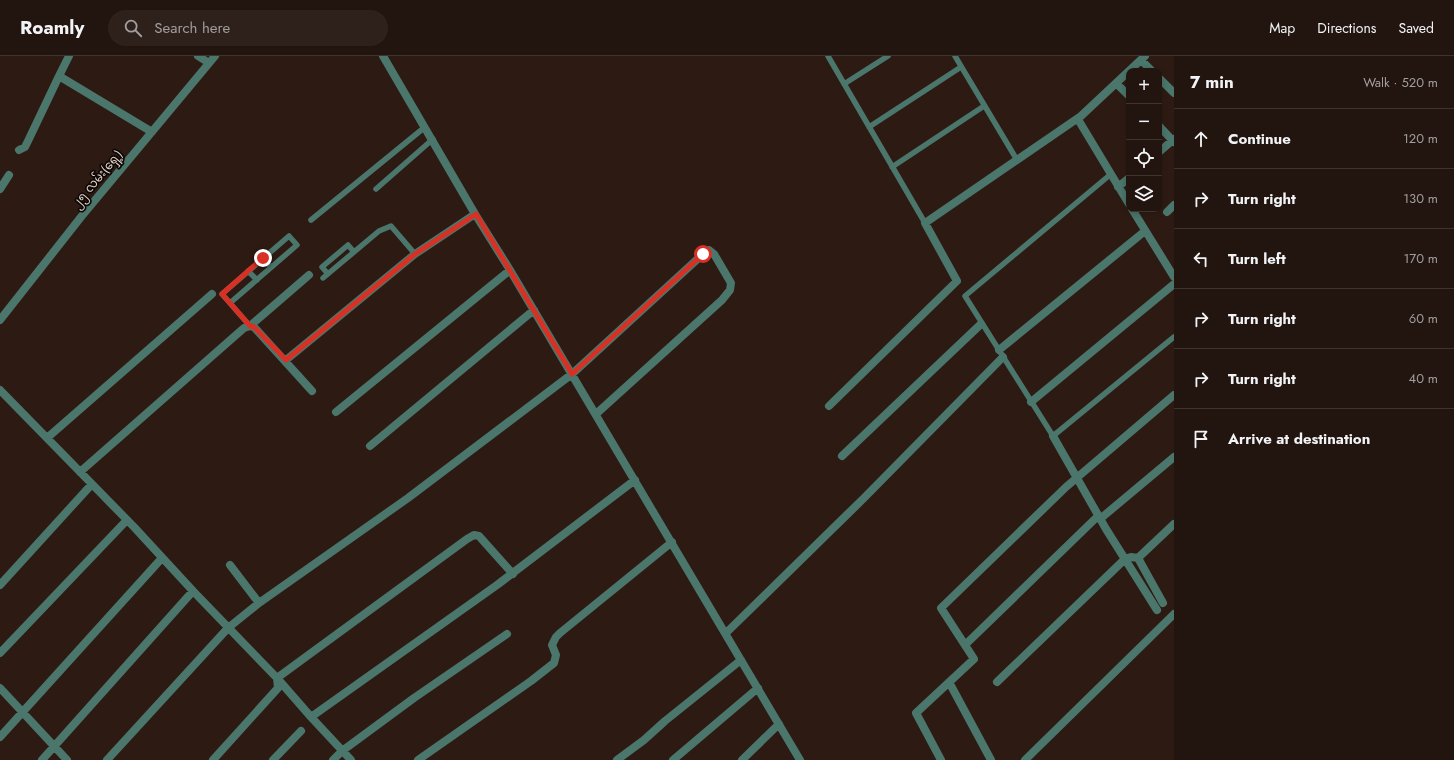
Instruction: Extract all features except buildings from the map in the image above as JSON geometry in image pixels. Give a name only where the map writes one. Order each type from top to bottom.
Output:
[{"type":"street","points":[[20,150],[25,147],[69,56]]},
{"type":"street","points":[[198,56],[209,63]]},
{"type":"street","name":"၂၅ လမ်း(ရှေ့)","points":[[0,320],[81,217],[215,56]]},
{"type":"street","points":[[383,56],[800,760]]},
{"type":"street","points":[[1132,68],[1143,58],[1150,68]]},
{"type":"street","points":[[828,406],[957,281],[925,223],[1081,116],[1126,74]]},
{"type":"street","points":[[59,76],[152,132]]},
{"type":"street","points":[[1162,81],[1174,93]]},
{"type":"street","points":[[1116,83],[1126,93]]},
{"type":"street","points":[[1081,116],[1078,118],[1079,121],[1110,174],[1124,182]]},
{"type":"street","points":[[1162,129],[1174,140],[1162,150]]},
{"type":"street","points":[[0,189],[9,175]]},
{"type":"street","points":[[1167,212],[1174,205]]},
{"type":"street","points":[[1134,212],[1174,277]]},
{"type":"street","points":[[286,360],[415,254],[476,214]]},
{"type":"street","points":[[726,634],[864,498],[1001,354],[1146,231]]},
{"type":"street","points":[[106,760],[228,628],[259,603],[408,498],[572,374],[709,250],[714,254],[731,283],[730,290],[722,300],[596,414]]},
{"type":"street","points":[[336,412],[510,270]]},
{"type":"street","points":[[80,472],[244,328],[250,326],[310,275]]},
{"type":"street","points":[[1031,402],[1174,284]]},
{"type":"street","points":[[47,438],[212,294]]},
{"type":"street","points":[[370,446],[534,310]]},
{"type":"street","points":[[842,456],[981,324]]},
{"type":"street","points":[[250,326],[254,327],[286,360],[312,391]]},
{"type":"street","points":[[0,390],[127,520],[277,678],[350,760]]},
{"type":"street","points":[[941,760],[916,713],[974,659],[941,608],[1066,487],[1174,396]]},
{"type":"street","points":[[1053,436],[1099,518],[1157,610]]},
{"type":"street","points":[[965,645],[1099,518],[1174,457]]},
{"type":"street","points":[[311,717],[513,574],[634,480]]},
{"type":"street","points":[[0,584],[92,484]]},
{"type":"street","points":[[0,653],[127,520]]},
{"type":"street","points":[[1138,558],[1174,524]]},
{"type":"street","points":[[277,678],[474,534],[479,536],[513,574]]},
{"type":"street","points":[[418,760],[554,663],[556,655],[552,645],[556,637],[672,542]]},
{"type":"street","points":[[997,682],[1125,559],[1131,557],[1138,558]]},
{"type":"street","points":[[0,737],[162,558]]},
{"type":"street","points":[[1138,558],[1163,603]]},
{"type":"street","points":[[230,565],[259,603]]},
{"type":"street","points":[[42,760],[193,591]]},
{"type":"street","points":[[1025,760],[1174,614]]},
{"type":"street","points":[[333,760],[342,751],[414,698],[507,634]]},
{"type":"street","points":[[617,760],[644,740],[664,721],[741,660]]},
{"type":"street","points":[[214,760],[278,688],[277,678]]},
{"type":"street","points":[[949,682],[991,760]]},
{"type":"street","points":[[0,688],[67,760]]},
{"type":"street","points":[[673,760],[758,688]]},
{"type":"street","points":[[742,760],[779,724]]},
{"type":"street","points":[[272,760],[301,731]]},
{"type":"lane","points":[[828,56],[925,223]]},
{"type":"lane","points":[[844,84],[888,56]]},
{"type":"lane","points":[[955,56],[1016,160]]},
{"type":"lane","points":[[869,127],[961,67]]},
{"type":"lane","points":[[892,167],[984,106]]},
{"type":"lane","points":[[311,220],[425,127]]},
{"type":"lane","points":[[376,189],[433,139]]},
{"type":"lane","points":[[1110,174],[965,296],[981,324],[1053,436],[1174,336]]},
{"type":"lane","points":[[354,252],[348,245],[322,267],[326,276],[379,231],[391,226],[415,254]]},
{"type":"lane","points":[[230,303],[297,245],[290,236],[222,294],[250,326]]},
{"type":"lane","points":[[263,258],[271,267]]},
{"type":"lane","points":[[248,271],[257,280]]},
{"type":"route","points":[[263,258],[222,294],[250,326],[254,327],[286,360],[415,254],[476,214],[572,374],[703,254]]}]
